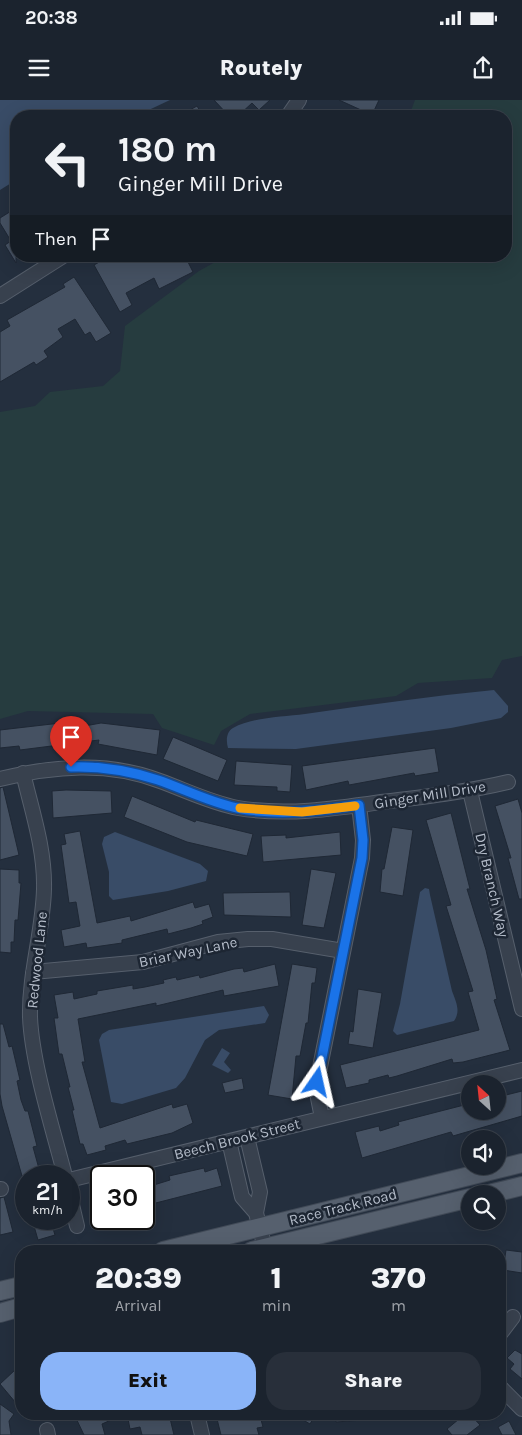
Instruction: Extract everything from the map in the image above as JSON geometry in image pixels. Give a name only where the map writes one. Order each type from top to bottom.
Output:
[{"type":"main road","name":"Race Track Road","points":[[182,1245],[258,1221],[522,1163]]},
{"type":"main road","points":[[506,1190],[522,1186]]},
{"type":"main road","name":"Race Track Road","points":[[279,1245],[461,1200]]},
{"type":"main road","points":[[0,1291],[15,1287]]},
{"type":"main road","points":[[0,1312],[15,1308]]},
{"type":"street","points":[[0,296],[54,262]]},
{"type":"street","name":"Ginger Mill Drive","points":[[0,779],[55,768],[87,766],[122,770],[158,780],[204,798],[237,808],[269,812],[302,812],[359,805],[470,791],[508,782]]},
{"type":"street","name":"Redwood Lane","points":[[23,773],[38,832],[44,887],[41,923],[33,972],[30,1019],[38,1067],[62,1165]]},
{"type":"street","name":"Dry Branch Way","points":[[470,791],[522,1008]]},
{"type":"street","points":[[322,1118],[317,1093],[317,1082],[362,858],[363,840],[359,805]]},
{"type":"street","name":"Briar Way Lane","points":[[33,972],[143,962],[218,942],[248,939],[272,939],[343,951]]},
{"type":"street","name":"Beech Brook Street","points":[[80,1177],[522,1070]]},
{"type":"street","points":[[247,1137],[260,1192],[259,1245]]},
{"type":"street","points":[[229,1141],[242,1196],[258,1221]]},
{"type":"street","points":[[506,1326],[513,1317]]},
{"type":"street","points":[[506,1393],[522,1409]]},
{"type":"street","points":[[198,1420],[202,1435]]},
{"type":"green space","points":[[415,100],[522,100],[522,656],[502,660],[492,678],[418,683],[396,696],[250,714],[221,731],[214,745],[162,728],[153,714],[28,711],[0,719],[0,412],[35,406],[50,392],[103,386],[120,371],[125,326],[199,271],[215,262],[512,262],[512,110],[411,110]]},
{"type":"water","points":[[0,100],[170,100],[149,110],[10,110],[10,184],[0,190]]},
{"type":"water","points":[[494,690],[508,706],[508,712],[501,718],[451,728],[296,749],[228,748],[227,745],[227,737],[233,728],[259,720]]},
{"type":"water","points":[[115,832],[200,864],[208,871],[206,881],[168,891],[113,900],[109,896],[109,872],[102,844],[104,837]]},
{"type":"water","points":[[425,888],[429,889],[457,1006],[457,1014],[454,1021],[397,1035],[393,1031],[400,1004],[420,892]]},
{"type":"water","points":[[264,1006],[269,1015],[265,1023],[219,1030],[205,1040],[185,1078],[176,1088],[122,1104],[111,1102],[99,1040],[102,1034],[109,1030]]},
{"type":"water","points":[[222,1048],[230,1053],[224,1062],[231,1070],[228,1073],[212,1065]]},
{"type":"building","points":[[214,100],[270,100],[259,110],[252,103],[244,110],[223,110]]},
{"type":"building","points":[[339,100],[379,100],[374,110],[361,110]]},
{"type":"building","points":[[197,106],[199,110],[190,110]]},
{"type":"building","points":[[10,212],[10,239],[0,223],[0,218]]},
{"type":"building","points":[[10,242],[10,253],[5,245]]},
{"type":"building","points":[[99,262],[188,262],[193,272],[159,289],[154,278],[126,293],[132,305],[120,312],[94,265]]},
{"type":"building","points":[[74,277],[111,333],[96,342],[90,332],[85,335],[75,319],[58,329],[63,337],[44,351],[48,357],[36,365],[34,362],[0,382],[0,332],[10,326],[7,320],[65,287],[63,284]]},
{"type":"building","points":[[78,721],[79,727],[101,723],[160,730],[157,755],[98,744],[99,740],[20,750],[19,746],[0,748],[0,730]]},
{"type":"building","points":[[173,737],[227,760],[218,781],[163,759]]},
{"type":"building","points":[[435,748],[439,772],[415,776],[414,773],[349,785],[348,781],[306,790],[302,766]]},
{"type":"building","points":[[236,761],[292,765],[290,792],[277,791],[277,787],[234,785]]},
{"type":"building","points":[[3,787],[19,855],[0,860],[0,788]]},
{"type":"building","points":[[52,791],[111,791],[112,813],[53,818]]},
{"type":"building","points":[[132,796],[195,822],[196,820],[253,834],[247,856],[187,842],[124,817]]},
{"type":"building","points":[[518,799],[522,813],[522,899],[519,899],[508,858],[511,858],[495,806]]},
{"type":"building","points":[[451,813],[470,889],[467,889],[486,950],[497,999],[494,1000],[510,1050],[463,1062],[453,1063],[452,1059],[397,1076],[389,1078],[388,1075],[369,1080],[369,1083],[346,1088],[340,1065],[479,1030],[468,992],[473,991],[446,906],[451,905],[426,820]]},
{"type":"building","points":[[392,827],[413,830],[403,896],[380,892],[382,869],[384,869]]},
{"type":"building","points":[[80,831],[97,923],[130,916],[131,921],[193,902],[195,908],[209,904],[213,917],[202,921],[203,924],[168,934],[167,929],[122,940],[122,943],[87,948],[86,943],[64,947],[61,930],[80,926],[76,902],[69,903],[61,845],[66,844],[64,834]]},
{"type":"building","points":[[340,832],[341,855],[263,862],[261,836],[286,835],[286,838]]},
{"type":"building","points":[[0,869],[19,870],[19,883],[21,883],[18,920],[15,920],[14,942],[11,942],[11,953],[0,952]]},
{"type":"building","points":[[311,869],[336,873],[324,928],[302,925]]},
{"type":"building","points":[[290,892],[291,917],[224,915],[223,893]]},
{"type":"building","points":[[275,964],[279,986],[224,996],[223,990],[156,1006],[156,1003],[78,1019],[85,1062],[82,1062],[100,1128],[172,1104],[173,1108],[187,1104],[193,1123],[172,1133],[127,1144],[125,1140],[105,1146],[106,1150],[87,1155],[83,1144],[80,1144],[72,1110],[74,1110],[68,1087],[70,1087],[62,1054],[59,1054],[54,1018],[58,1018],[54,995],[73,992],[74,999],[97,994],[97,991],[133,985],[133,989],[164,983],[163,980],[176,977],[177,980],[199,975],[200,978],[234,969],[243,968],[244,972]]},
{"type":"building","points":[[292,964],[317,968],[315,983],[312,983],[308,1023],[306,1023],[300,1056],[296,1056],[292,1099],[268,1095]]},
{"type":"building","points":[[358,989],[382,993],[373,1048],[348,1044],[350,1031],[353,1032]]},
{"type":"building","points":[[0,1024],[3,1024],[9,1047],[12,1046],[20,1080],[17,1081],[21,1100],[25,1111],[28,1111],[37,1146],[33,1147],[38,1165],[19,1165],[0,1094]]},
{"type":"building","points":[[242,1078],[244,1089],[225,1093],[222,1083]]},
{"type":"building","points":[[522,1091],[522,1116],[474,1130],[461,1130],[461,1134],[453,1136],[451,1132],[362,1158],[355,1132],[379,1126],[380,1131],[399,1125],[398,1122],[461,1106],[461,1120],[506,1120],[506,1095]]},
{"type":"building","points":[[204,1168],[205,1172],[217,1168],[222,1186],[155,1203],[155,1185],[170,1180],[169,1176]]},
{"type":"building","points":[[4,1197],[13,1232],[0,1235],[0,1198]]},
{"type":"building","points":[[35,1230],[53,1230],[55,1235],[38,1240]]},
{"type":"building","points":[[506,1250],[522,1252],[522,1273],[506,1270]]},
{"type":"building","points":[[515,1350],[522,1354],[522,1379],[510,1369],[514,1364],[507,1358]]},
{"type":"building","points":[[15,1370],[15,1402],[0,1384]]},
{"type":"building","points":[[0,1404],[14,1414],[9,1421],[11,1435],[0,1435]]},
{"type":"building","points":[[77,1420],[111,1420],[102,1424],[105,1435],[84,1435]]},
{"type":"building","points":[[128,1420],[170,1420],[174,1435],[142,1435],[140,1427],[130,1429]]},
{"type":"building","points":[[217,1420],[261,1420],[263,1427],[257,1428],[259,1435],[221,1435]]},
{"type":"building","points":[[303,1420],[312,1420],[310,1424]]},
{"type":"building","points":[[336,1420],[363,1420],[336,1422]]},
{"type":"building","points":[[458,1420],[475,1420],[480,1425],[467,1435],[452,1435],[447,1429]]},
{"type":"building","points":[[509,1421],[516,1435],[502,1435],[498,1427]]},
{"type":"slow traffic","points":[[240,808],[269,812],[302,812],[355,806]]},
{"type":"route","points":[[71,767],[87,766],[122,770],[158,780],[204,798],[237,808],[269,812],[302,812],[359,805],[363,840],[362,858],[317,1082]]}]
